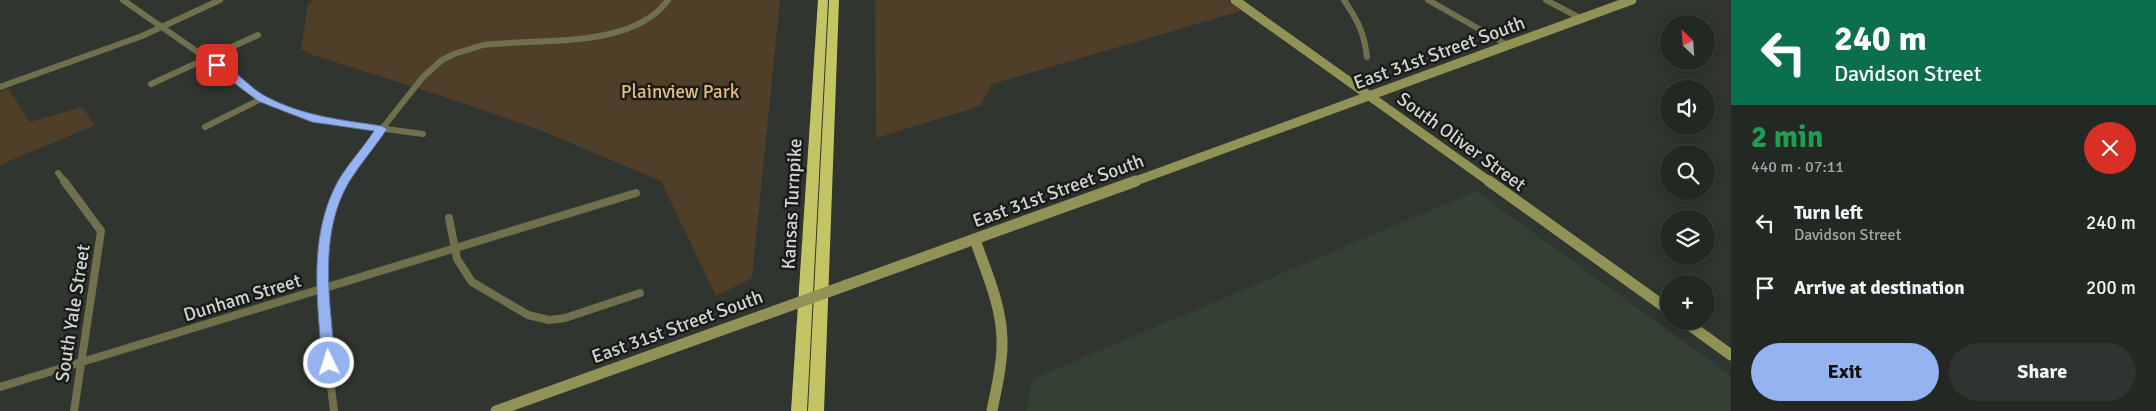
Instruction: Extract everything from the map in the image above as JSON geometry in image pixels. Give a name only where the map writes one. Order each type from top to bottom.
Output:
[{"type":"highway","name":"Kansas Turnpike","points":[[799,411],[823,0]]},
{"type":"highway","name":"Kansas Turnpike","points":[[816,411],[834,0]]},
{"type":"street","points":[[123,0],[208,59],[261,99],[312,119],[423,134]]},
{"type":"street","points":[[0,87],[80,59],[162,27],[220,0]]},
{"type":"street","points":[[334,411],[323,289],[323,246],[330,213],[343,182],[418,82],[436,63],[469,48],[485,44],[583,40],[603,36],[640,23],[655,14],[668,0]]},
{"type":"street","name":"South Oliver Street","points":[[1235,0],[1660,304]]},
{"type":"street","points":[[1344,0],[1358,20],[1364,35],[1367,57]]},
{"type":"street","points":[[1428,0],[1509,46]]},
{"type":"street","points":[[1546,0],[1582,19]]},
{"type":"street","name":"East 31st Street South","points":[[496,411],[975,240],[1632,0]]},
{"type":"street","points":[[151,84],[258,35]]},
{"type":"street","points":[[205,127],[261,99]]},
{"type":"street","name":"South Yale Street","points":[[58,173],[101,231],[74,411]]},
{"type":"street","name":"Dunham Street","points":[[0,387],[636,193]]},
{"type":"street","points":[[450,218],[457,259],[472,282],[528,315],[549,320],[565,318],[640,293]]},
{"type":"street","points":[[975,240],[999,312],[1002,333],[1002,361],[992,411]]},
{"type":"street","points":[[1696,330],[1731,355]]},
{"type":"shaded area","points":[[1476,191],[1660,324],[1660,330],[1668,330],[1731,376],[1731,411],[1026,411],[1033,379]]},
{"type":"green space","name":"Plainview Park","points":[[313,0],[780,0],[752,278],[716,296],[661,181],[540,130],[439,95],[313,55],[301,49],[308,5]]},
{"type":"green space","points":[[875,0],[1227,0],[1241,11],[992,84],[980,106],[876,138]]},
{"type":"green space","points":[[8,88],[30,122],[82,107],[95,125],[0,165],[0,92]]},
{"type":"route","points":[[217,65],[261,99],[312,119],[382,129],[343,182],[330,213],[323,246],[322,278],[329,363]]}]
